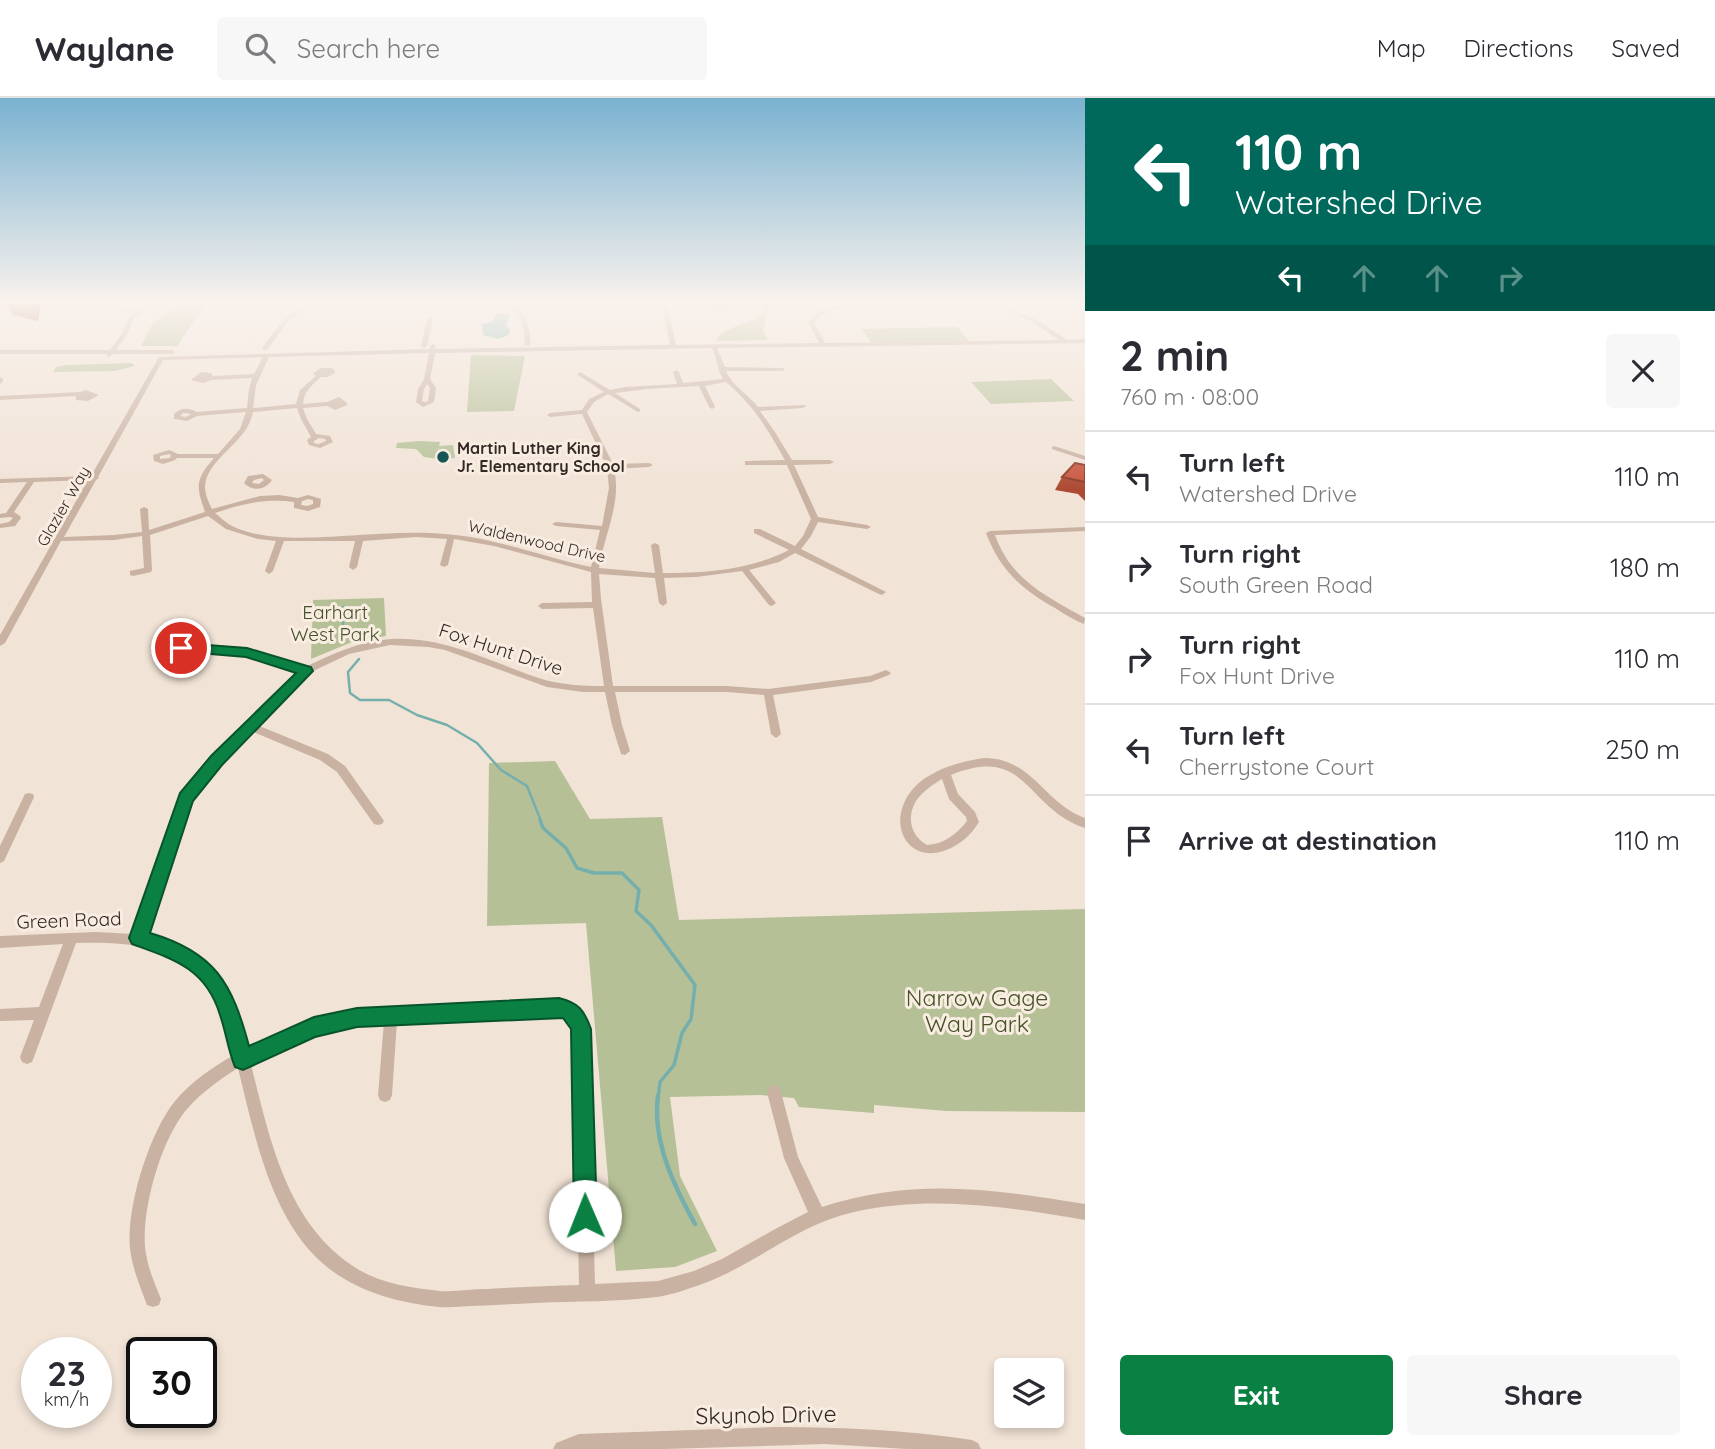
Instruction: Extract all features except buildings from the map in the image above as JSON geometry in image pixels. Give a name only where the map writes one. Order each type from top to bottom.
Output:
[{"type":"street","name":"Glazier Way","points":[[0,643],[161,364]]},
{"type":"street","points":[[210,514],[201,491],[202,481],[220,456],[241,434],[248,421],[261,364]]},
{"type":"street","points":[[427,379],[429,364]]},
{"type":"street","points":[[719,364],[727,380],[740,388],[755,409],[789,463],[815,519]]},
{"type":"street","points":[[721,369],[782,369]]},
{"type":"street","points":[[676,372],[681,386]]},
{"type":"street","points":[[211,378],[258,373]]},
{"type":"street","points":[[580,374],[638,410]]},
{"type":"street","points":[[314,437],[300,414],[299,405],[303,390],[319,376]]},
{"type":"street","points":[[584,412],[591,399],[609,390],[702,386],[727,380]]},
{"type":"street","points":[[702,386],[712,407]]},
{"type":"street","points":[[0,398],[80,394]]},
{"type":"street","points":[[195,414],[328,404]]},
{"type":"street","points":[[755,409],[803,406]]},
{"type":"street","points":[[550,415],[584,412]]},
{"type":"street","points":[[584,412],[610,466],[612,490],[595,570],[597,605],[609,688],[616,727],[625,751]]},
{"type":"street","points":[[1054,448],[1085,457]]},
{"type":"street","points":[[175,456],[220,456]]},
{"type":"street","points":[[748,463],[830,462]]},
{"type":"street","points":[[576,468],[649,465]]},
{"type":"street","points":[[0,481],[95,478]]},
{"type":"street","points":[[4,515],[32,480]]},
{"type":"street","points":[[257,487],[258,498]]},
{"type":"street","points":[[60,540],[146,533],[258,498],[298,500]]},
{"type":"street","points":[[144,509],[148,570]]},
{"type":"street","name":"Waldenwood Drive","points":[[210,514],[231,529],[246,535],[280,540],[421,535],[451,537],[491,543],[595,570],[660,575],[745,570],[795,550]]},
{"type":"street","points":[[0,526],[17,520],[15,515],[4,515]]},
{"type":"street","points":[[815,519],[867,527]]},
{"type":"street","points":[[795,550],[806,538],[815,519]]},
{"type":"street","points":[[556,524],[603,528]]},
{"type":"street","points":[[1084,621],[1034,595],[1021,584],[1011,574],[990,533],[1085,529]]},
{"type":"street","points":[[757,531],[882,592]]},
{"type":"street","points":[[354,567],[360,537]]},
{"type":"street","name":"Waldenwood Drive","points":[[444,565],[451,537]]},
{"type":"street","points":[[269,571],[280,540]]},
{"type":"street","points":[[655,545],[663,603]]},
{"type":"street","points":[[133,573],[159,568]]},
{"type":"street","points":[[745,570],[772,603]]},
{"type":"street","points":[[542,606],[597,605]]},
{"type":"street","name":"Fox Hunt Drive","points":[[138,938],[186,798],[216,761],[306,671],[329,657],[370,644],[411,642],[446,647],[525,677],[565,688],[768,692],[870,679],[886,673]]},
{"type":"street","points":[[161,646],[247,652],[306,671]]},
{"type":"street","points":[[768,692],[776,734]]},
{"type":"street","points":[[251,727],[324,757],[341,769],[378,821]]},
{"type":"street","points":[[945,774],[953,796],[971,815],[973,822],[967,831],[944,847],[926,850],[917,846],[908,833],[908,803],[920,790],[945,774],[966,765],[983,762],[1017,768],[1046,799],[1071,820],[1085,823]]},
{"type":"street","points":[[0,858],[29,797]]},
{"type":"street","name":"Green Road","points":[[0,942],[138,938],[166,946],[191,958],[212,978],[229,1009],[274,1178],[287,1206],[306,1236],[357,1278],[384,1290],[411,1297],[442,1299],[658,1289],[686,1282],[729,1264],[764,1242],[818,1216],[870,1201],[900,1196],[959,1194],[1085,1212]]},
{"type":"street","points":[[27,1057],[71,939]]},
{"type":"street","points":[[153,1299],[140,1272],[135,1230],[144,1186],[158,1143],[181,1105],[197,1088],[243,1059],[314,1027],[357,1017],[559,1007],[569,1010],[576,1017],[581,1029],[587,1292]]},
{"type":"street","points":[[0,1014],[44,1013]]},
{"type":"street","points":[[385,1095],[391,1016]]},
{"type":"street","points":[[774,1092],[791,1158],[818,1216]]},
{"type":"street","name":"Skynob Drive","points":[[562,1449],[579,1443],[704,1445],[930,1441],[972,1449]]},
{"type":"green space","points":[[470,364],[523,364],[514,411],[467,412]]},
{"type":"green space","points":[[135,366],[114,371],[53,372],[56,367]]},
{"type":"green space","points":[[1051,379],[1074,401],[991,404],[971,382]]},
{"type":"green space","points":[[440,442],[439,446],[453,445],[455,458],[441,459],[438,446],[439,459],[424,457],[416,449],[396,448],[397,443]]},
{"type":"green space","name":"Earhart West Park","points":[[384,598],[386,636],[352,642],[311,659],[313,600]]},
{"type":"green space","name":"Narrow Gage Way Park","points":[[555,761],[590,819],[662,817],[679,920],[1085,909],[1085,1112],[947,1111],[874,1105],[874,1113],[799,1107],[794,1098],[760,1095],[670,1097],[680,1176],[717,1251],[675,1267],[616,1271],[586,923],[487,926],[489,763]]},
{"type":"waterway","points":[[343,607],[343,625],[352,638]]},
{"type":"waterway","points":[[359,659],[348,672],[350,693],[360,700],[389,700],[417,715],[447,725],[477,743],[501,770],[527,786],[541,821]]},
{"type":"waterway","points":[[540,820],[543,828],[566,848],[577,868],[594,873],[622,873],[639,890],[636,911],[651,925],[695,985],[691,1019],[682,1033],[674,1065],[660,1082],[658,1098]]},
{"type":"waterway","points":[[658,1096],[658,1130],[666,1163],[695,1224]]},
{"type":"place","name":"Martin Luther King Jr. Elementary School","points":[[443,457]]},
{"type":"route","points":[[181,648],[247,652],[306,671],[216,761],[186,798],[138,938],[166,946],[191,958],[212,978],[229,1009],[243,1059],[314,1027],[357,1017],[559,1007],[569,1010],[576,1017],[581,1029],[585,1216]]}]
